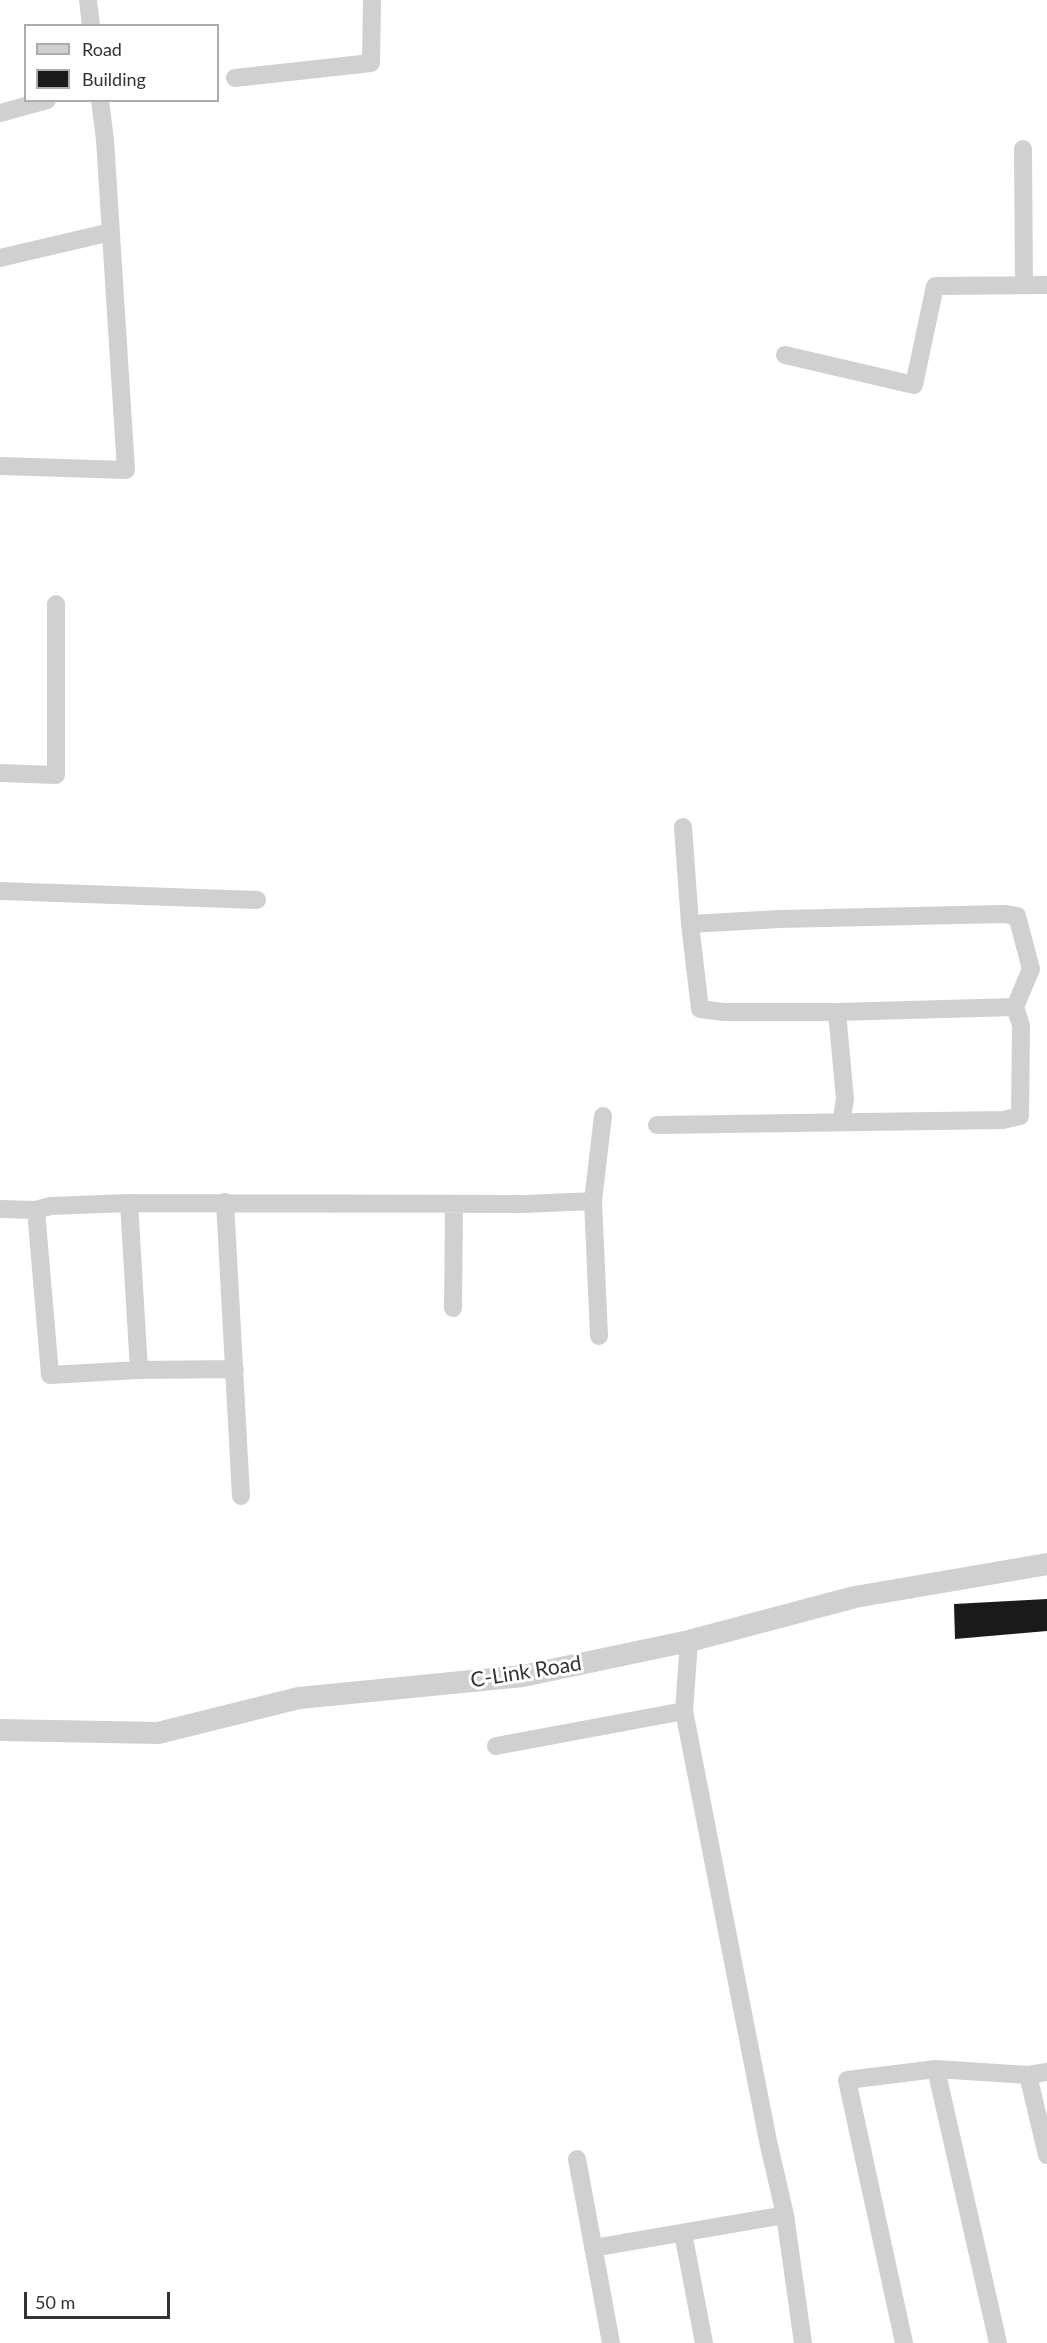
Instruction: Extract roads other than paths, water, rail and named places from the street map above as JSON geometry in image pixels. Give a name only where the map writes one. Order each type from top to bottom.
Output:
[{"type":"street","points":[[88,0],[91,24]]},
{"type":"street","points":[[235,78],[371,63],[372,0]]},
{"type":"street","points":[[0,113],[40,102]]},
{"type":"street","points":[[0,466],[126,470],[100,102]]},
{"type":"street","points":[[1023,149],[1024,285]]},
{"type":"street","points":[[0,258],[111,232]]},
{"type":"street","points":[[785,355],[914,385],[935,286],[1047,285]]},
{"type":"street","points":[[0,773],[56,775],[56,604]]},
{"type":"street","points":[[683,827],[690,924],[700,1009],[837,1012],[1015,1007]]},
{"type":"street","points":[[0,891],[257,900]]},
{"type":"street","points":[[690,924],[780,919],[1004,914],[1017,916],[1039,969],[1015,1007]]},
{"type":"street","points":[[657,1125],[1003,1119],[1020,1116],[1021,1025],[1015,1007]]},
{"type":"street","points":[[837,1012],[845,1099],[841,1122]]},
{"type":"street","points":[[599,1336],[593,1201],[603,1116]]},
{"type":"street","points":[[0,1209],[36,1210],[50,1206],[129,1203],[454,1205],[593,1201]]},
{"type":"street","points":[[225,1202],[236,1369],[241,1496]]},
{"type":"street","points":[[129,1203],[139,1370]]},
{"type":"street","points":[[453,1308],[454,1205]]},
{"type":"street","points":[[36,1210],[50,1376],[139,1370],[236,1369]]},
{"type":"street","name":"C-Link Road","points":[[0,1730],[158,1733],[299,1698],[523,1676],[689,1641],[855,1597],[1047,1564]]},
{"type":"street","points":[[689,1641],[684,1712],[768,2141],[785,2215],[803,2343]]},
{"type":"street","points":[[496,1746],[684,1712]]},
{"type":"street","points":[[936,2069],[998,2343]]},
{"type":"street","points":[[904,2343],[847,2080],[936,2069],[1028,2075],[1047,2072]]},
{"type":"street","points":[[1028,2075],[1047,2155]]},
{"type":"street","points":[[577,2159],[611,2343]]},
{"type":"street","points":[[593,2248],[785,2215]]},
{"type":"street","points":[[683,2233],[704,2343]]}]
